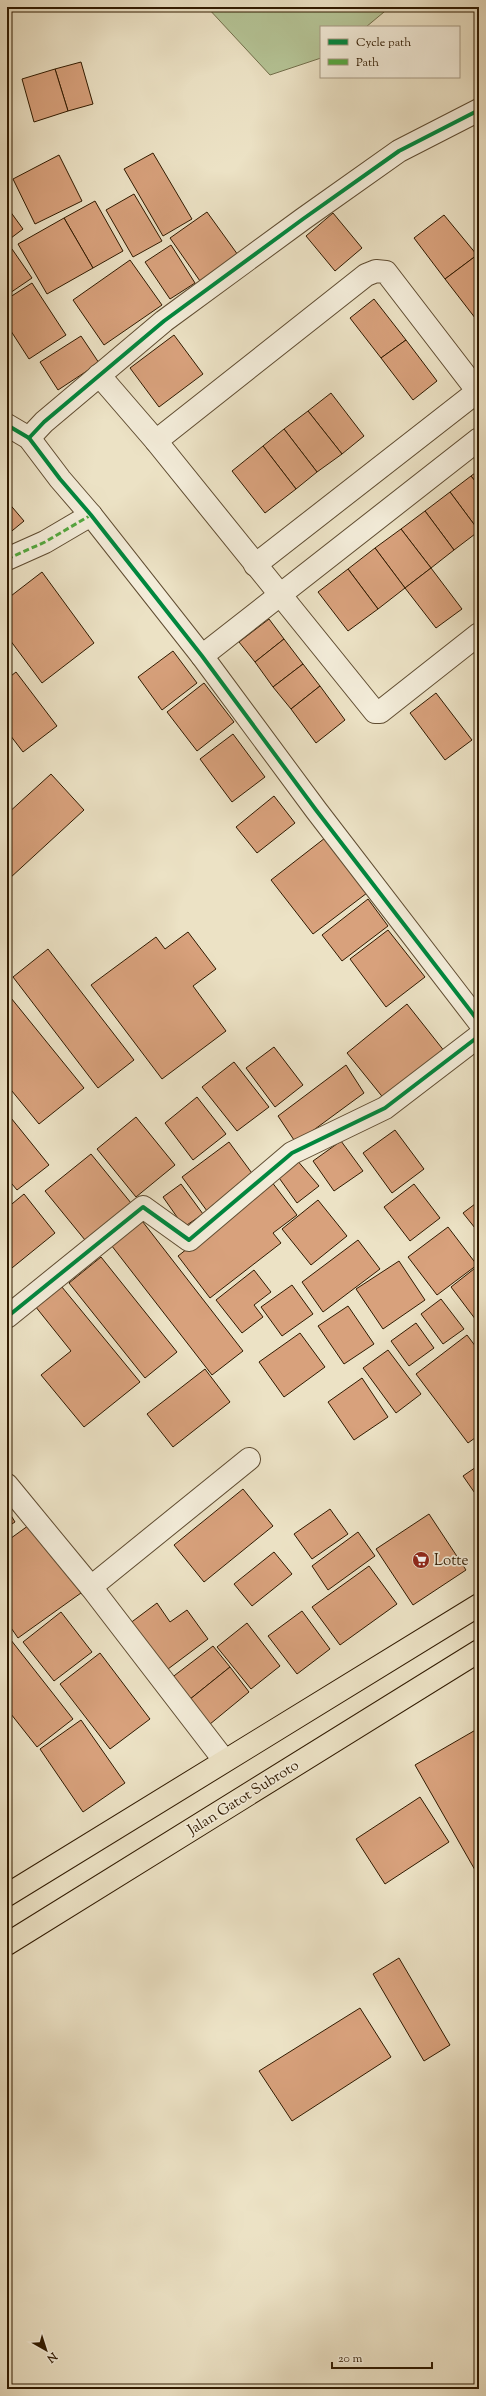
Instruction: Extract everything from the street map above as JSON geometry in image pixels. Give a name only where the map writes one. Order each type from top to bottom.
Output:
[{"type":"highway","points":[[7,1895],[224,1760],[479,1605]]},
{"type":"highway","name":"Jalan Gatot Subroto","points":[[7,1944],[479,1651]]},
{"type":"street","points":[[29,438],[44,422],[164,321],[394,155],[429,134],[479,110]]},
{"type":"street","points":[[156,441],[366,275],[376,271],[386,272],[478,392],[255,565]]},
{"type":"street","points":[[99,375],[156,441],[375,712],[380,712],[479,634]]},
{"type":"street","points":[[7,425],[29,438],[60,479],[91,515],[202,656],[316,810],[479,1022]]},
{"type":"street","points":[[202,656],[479,439]]},
{"type":"street","points":[[7,559],[46,542],[91,515]]},
{"type":"street","points":[[7,1317],[143,1207],[189,1240],[292,1153],[385,1108],[479,1036]]},
{"type":"street","points":[[91,1587],[249,1459]]},
{"type":"street","points":[[7,1485],[91,1587],[224,1760]]},
{"type":"green space","points":[[207,7],[390,7],[367,26],[320,26],[320,58],[270,75]]},
{"type":"building","points":[[7,7],[26,7],[7,12]]},
{"type":"building","points":[[81,62],[93,104],[68,111],[55,69]]},
{"type":"building","points":[[55,69],[68,111],[34,122],[22,79]]},
{"type":"building","points":[[153,153],[192,219],[163,236],[124,169]]},
{"type":"building","points":[[59,155],[82,201],[35,224],[13,179]]},
{"type":"building","points":[[134,194],[162,241],[133,257],[106,210]]},
{"type":"building","points":[[95,201],[123,251],[93,268],[64,218]]},
{"type":"building","points":[[7,207],[23,229],[7,241]]},
{"type":"building","points":[[207,212],[238,255],[200,281],[170,238]]},
{"type":"building","points":[[333,213],[362,248],[335,271],[306,236]]},
{"type":"building","points":[[444,215],[477,255],[445,279],[414,238]]},
{"type":"building","points":[[64,218],[93,268],[47,294],[18,244]]},
{"type":"building","points":[[171,245],[195,283],[170,299],[145,262]]},
{"type":"building","points":[[12,249],[32,278],[7,295],[7,253]]},
{"type":"building","points":[[477,255],[479,258],[479,323],[445,279]]},
{"type":"building","points":[[130,260],[162,305],[104,345],[73,300]]},
{"type":"building","points":[[32,283],[66,335],[29,359],[9,328],[7,330],[7,299]]},
{"type":"building","points":[[374,299],[406,340],[381,358],[350,318]]},
{"type":"building","points":[[174,335],[203,374],[159,407],[130,368]]},
{"type":"building","points":[[81,336],[99,363],[58,390],[40,362]]},
{"type":"building","points":[[406,340],[437,381],[413,400],[381,358]]},
{"type":"building","points":[[331,393],[364,436],[342,454],[308,411]]},
{"type":"building","points":[[308,411],[342,454],[317,472],[284,429]]},
{"type":"building","points":[[284,429],[317,472],[296,489],[263,446]]},
{"type":"building","points":[[263,446],[296,489],[265,513],[232,471]]},
{"type":"building","points":[[479,470],[479,486],[471,476]]},
{"type":"building","points":[[471,476],[479,486],[479,531],[450,492]]},
{"type":"building","points":[[450,492],[479,531],[454,550],[425,511]]},
{"type":"building","points":[[7,501],[24,521],[7,535]]},
{"type":"building","points":[[425,511],[454,550],[431,568],[401,529]]},
{"type":"building","points":[[401,529],[431,568],[405,588],[375,548]]},
{"type":"building","points":[[375,548],[405,588],[378,609],[348,569]]},
{"type":"building","points":[[431,568],[462,609],[436,628],[405,588]]},
{"type":"building","points":[[348,569],[378,609],[348,631],[318,592]]},
{"type":"building","points":[[42,572],[94,643],[42,683],[7,636],[7,599]]},
{"type":"building","points":[[269,619],[284,639],[255,662],[239,642]]},
{"type":"building","points":[[284,639],[303,664],[273,687],[255,662]]},
{"type":"building","points":[[173,651],[197,683],[162,710],[138,677]]},
{"type":"building","points":[[303,664],[320,686],[291,709],[273,687]]},
{"type":"building","points":[[16,672],[57,726],[23,752],[7,731],[7,679]]},
{"type":"building","points":[[204,683],[234,722],[197,751],[167,712]]},
{"type":"building","points":[[320,686],[345,720],[316,743],[291,709]]},
{"type":"building","points":[[436,693],[472,740],[445,760],[410,713]]},
{"type":"building","points":[[233,734],[265,777],[232,802],[200,759]]},
{"type":"building","points":[[51,774],[84,810],[10,878],[7,875],[7,814]]},
{"type":"building","points":[[274,796],[295,823],[257,853],[236,827]]},
{"type":"building","points":[[325,838],[367,893],[313,934],[271,880]]},
{"type":"building","points":[[368,899],[388,926],[342,961],[322,935]]},
{"type":"building","points":[[388,930],[425,977],[386,1007],[350,959]]},
{"type":"building","points":[[188,932],[216,969],[193,986],[226,1031],[162,1079],[91,985],[156,937],[165,949]]},
{"type":"building","points":[[48,949],[134,1060],[98,1088],[13,977]]},
{"type":"building","points":[[11,998],[84,1088],[39,1124],[7,1085],[7,1001]]},
{"type":"building","points":[[407,1004],[445,1052],[385,1100],[347,1053]]},
{"type":"building","points":[[274,1047],[303,1085],[275,1107],[246,1068]]},
{"type":"building","points":[[234,1062],[269,1107],[237,1131],[202,1087]]},
{"type":"building","points":[[346,1065],[364,1093],[296,1143],[278,1116]]},
{"type":"building","points":[[197,1097],[226,1134],[193,1160],[165,1123]]},
{"type":"building","points":[[7,1113],[49,1165],[17,1190],[7,1178]]},
{"type":"building","points":[[136,1117],[175,1165],[136,1197],[97,1149]]},
{"type":"building","points":[[395,1130],[424,1169],[392,1193],[363,1153]]},
{"type":"building","points":[[341,1141],[363,1171],[334,1191],[313,1161]]},
{"type":"building","points":[[229,1142],[257,1180],[210,1215],[182,1177]]},
{"type":"building","points":[[91,1154],[131,1203],[85,1240],[45,1191]]},
{"type":"building","points":[[296,1159],[319,1186],[297,1203],[277,1175]]},
{"type":"building","points":[[268,1177],[297,1215],[273,1233],[281,1243],[210,1298],[178,1256],[220,1223]]},
{"type":"building","points":[[181,1184],[203,1214],[184,1227],[163,1197]]},
{"type":"building","points":[[414,1184],[440,1218],[410,1241],[384,1207]]},
{"type":"building","points":[[24,1194],[55,1233],[7,1272],[7,1208]]},
{"type":"building","points":[[318,1200],[347,1236],[311,1265],[282,1229]]},
{"type":"building","points":[[479,1201],[479,1233],[463,1213]]},
{"type":"building","points":[[139,1217],[243,1351],[212,1375],[108,1241]]},
{"type":"building","points":[[448,1227],[477,1265],[437,1295],[408,1257]]},
{"type":"building","points":[[358,1240],[380,1269],[323,1312],[302,1282]]},
{"type":"building","points":[[101,1257],[177,1352],[145,1378],[69,1283]]},
{"type":"building","points":[[399,1261],[425,1300],[383,1329],[356,1289]]},
{"type":"building","points":[[479,1265],[479,1324],[451,1287]]},
{"type":"building","points":[[254,1270],[271,1292],[254,1305],[263,1317],[242,1333],[216,1300]]},
{"type":"building","points":[[57,1281],[140,1382],[84,1427],[41,1375],[71,1351],[31,1301]]},
{"type":"building","points":[[292,1285],[313,1314],[282,1336],[261,1307]]},
{"type":"building","points":[[441,1299],[464,1329],[443,1344],[421,1314]]},
{"type":"building","points":[[348,1306],[374,1344],[344,1364],[318,1326]]},
{"type":"building","points":[[416,1323],[434,1348],[409,1366],[391,1341]]},
{"type":"building","points":[[300,1333],[325,1367],[284,1397],[259,1362]]},
{"type":"building","points":[[467,1335],[479,1351],[479,1435],[468,1443],[416,1374]]},
{"type":"building","points":[[388,1350],[421,1394],[396,1413],[363,1368]]},
{"type":"building","points":[[205,1369],[230,1402],[173,1447],[147,1414]]},
{"type":"building","points":[[362,1378],[388,1417],[354,1440],[328,1402]]},
{"type":"building","points":[[479,1465],[479,1499],[463,1476]]},
{"type":"building","points":[[243,1489],[273,1526],[204,1582],[174,1545]]},
{"type":"building","points":[[7,1509],[15,1522],[7,1527]]},
{"type":"building","points":[[330,1509],[348,1534],[312,1559],[294,1534]]},
{"type":"building","name":"Lotte","points":[[429,1514],[466,1570],[413,1605],[376,1549]]},
{"type":"building","points":[[32,1523],[81,1593],[18,1638],[7,1622],[7,1541]]},
{"type":"building","points":[[358,1532],[375,1556],[328,1590],[312,1566]]},
{"type":"building","points":[[274,1552],[292,1574],[252,1606],[234,1584]]},
{"type":"building","points":[[369,1566],[397,1604],[340,1645],[312,1607]]},
{"type":"building","points":[[157,1603],[170,1622],[187,1610],[208,1639],[160,1675],[125,1627]]},
{"type":"building","points":[[302,1611],[330,1649],[297,1674],[268,1636]]},
{"type":"building","points":[[61,1612],[92,1652],[54,1681],[23,1642]]},
{"type":"building","points":[[247,1623],[280,1666],[251,1689],[217,1647]]},
{"type":"building","points":[[7,1635],[73,1719],[37,1747],[7,1709]]},
{"type":"building","points":[[213,1646],[230,1667],[184,1704],[166,1682]]},
{"type":"building","points":[[100,1653],[150,1719],[110,1749],[60,1684]]},
{"type":"building","points":[[230,1667],[249,1692],[204,1729],[184,1704]]},
{"type":"building","points":[[81,1720],[125,1783],[83,1812],[40,1749]]},
{"type":"building","points":[[479,1728],[479,1877],[415,1765]]},
{"type":"building","points":[[420,1797],[449,1842],[385,1884],[356,1839]]},
{"type":"building","points":[[399,1958],[450,2045],[424,2061],[373,1974]]},
{"type":"building","points":[[360,2008],[391,2057],[292,2121],[259,2071]]},
{"type":"marked path","points":[[7,559],[45,542],[91,515]]},
{"type":"cycle path","points":[[29,438],[44,422],[164,321],[303,219],[399,151],[479,110]]},
{"type":"cycle path","points":[[7,425],[29,438],[60,479],[91,515],[202,656],[316,810],[479,1022]]},
{"type":"cycle path","points":[[7,1317],[143,1207],[189,1240],[292,1153],[385,1108],[479,1036]]},
{"type":"place","name":"Lotte","points":[[421,1560]]}]
